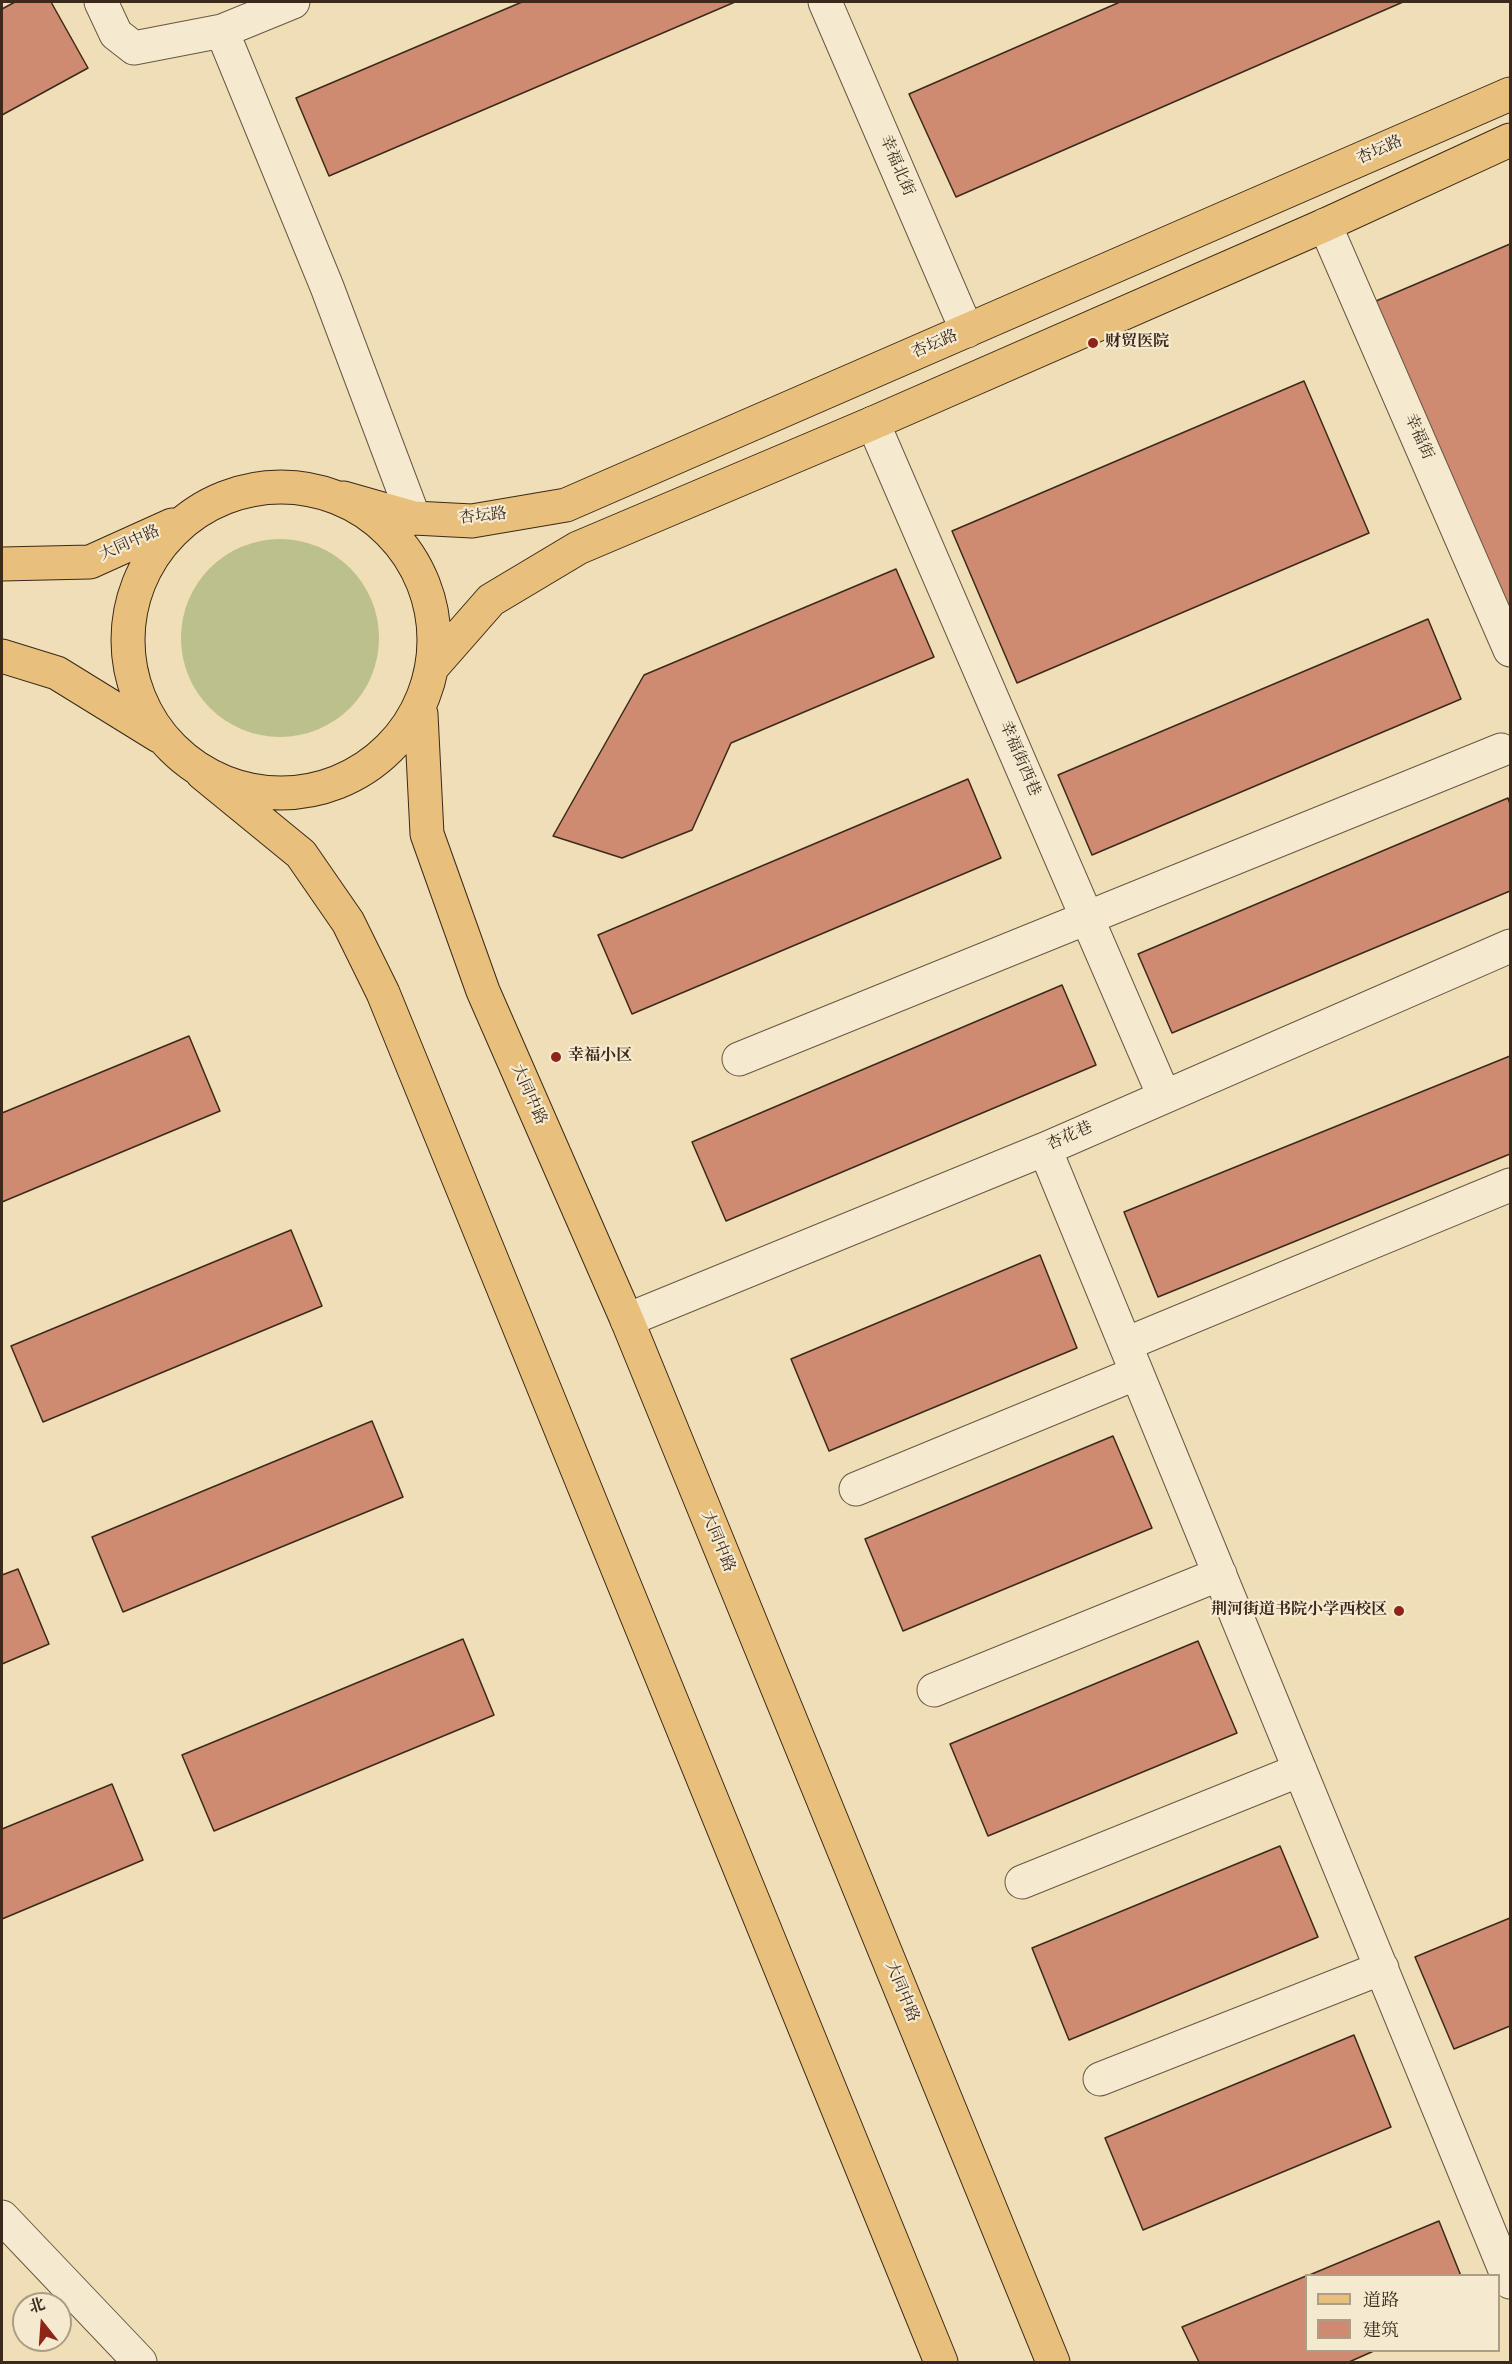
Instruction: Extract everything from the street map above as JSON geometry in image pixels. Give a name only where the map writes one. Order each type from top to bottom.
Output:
[{"type":"main road","name":"杏坛路","points":[[185,519],[215,499],[246,488],[301,486],[414,518],[472,521],[566,505],[1510,94]]},
{"type":"main road","points":[[434,665],[491,600],[578,548],[873,423],[1325,225],[1510,140]]},
{"type":"main road","points":[[202,773],[237,788],[291,793],[331,786],[378,760],[421,714],[434,665],[433,611],[401,542],[344,498]]},
{"type":"main road","points":[[161,737],[134,691],[126,637],[130,604],[152,554],[185,519]]},
{"type":"main road","name":"大同中路","points":[[2,564],[90,562],[185,519]]},
{"type":"main road","points":[[2,656],[57,673],[161,737],[301,854],[348,922],[383,993],[941,2362]]},
{"type":"main road","name":"大同中路","points":[[421,714],[427,834],[483,991],[627,1320],[1053,2362]]},
{"type":"street","points":[[101,2],[116,34],[134,48],[222,31],[293,2]]},
{"type":"street","name":"幸福北街","points":[[825,2],[967,331]]},
{"type":"street","points":[[222,31],[327,287],[414,518]]},
{"type":"street","name":"幸福街","points":[[1325,225],[1510,650]]},
{"type":"street","name":"幸福街西巷","points":[[873,423],[1164,1096]]},
{"type":"street","points":[[739,1059],[1501,750]]},
{"type":"street","name":"杏花巷","points":[[627,1320],[1045,1149],[1510,946]]},
{"type":"street","points":[[1045,1149],[1510,2282]]},
{"type":"street","points":[[856,1489],[1131,1358],[1510,1185]]},
{"type":"street","points":[[934,1690],[1220,1574]]},
{"type":"street","points":[[1022,1882],[1300,1770]]},
{"type":"street","points":[[1100,2079],[1382,1968]]},
{"type":"street","points":[[2,2217],[140,2362]]},
{"type":"green space","points":[[270,539],[290,539],[327,550],[357,575],[372,600],[378,619],[378,657],[368,685],[343,715],[327,726],[309,733],[290,737],[270,737],[233,726],[203,701],[192,685],[185,667],[181,648],[181,628],[192,591],[217,561],[233,550],[251,543]]},
{"type":"building","points":[[15,2],[51,2],[88,68],[2,115],[2,9]]},
{"type":"building","points":[[522,2],[735,2],[329,176],[296,98]]},
{"type":"building","points":[[1120,2],[1403,2],[956,197],[909,94]]},
{"type":"building","points":[[1510,244],[1510,622],[1369,304]]},
{"type":"building","points":[[1304,381],[1369,533],[1017,683],[952,531]]},
{"type":"building","points":[[896,569],[934,657],[731,743],[692,830],[622,858],[553,836],[644,675]]},
{"type":"building","points":[[1428,619],[1461,699],[1092,855],[1058,775]]},
{"type":"building","points":[[968,779],[1001,858],[632,1014],[598,935]]},
{"type":"building","points":[[1508,798],[1510,804],[1510,891],[1172,1033],[1138,954]]},
{"type":"building","points":[[1062,985],[1096,1065],[726,1221],[692,1142]]},
{"type":"building","points":[[189,1036],[220,1111],[2,1202],[2,1113]]},
{"type":"building","points":[[1510,1056],[1510,1154],[1158,1297],[1124,1212]]},
{"type":"building","points":[[291,1230],[322,1306],[43,1422],[11,1346]]},
{"type":"building","points":[[1040,1255],[1077,1348],[829,1451],[791,1359]]},
{"type":"building","points":[[372,1421],[403,1497],[123,1612],[92,1537]]},
{"type":"building","points":[[1113,1436],[1152,1528],[903,1631],[865,1539]]},
{"type":"building","points":[[18,1569],[49,1644],[2,1664],[2,1575]]},
{"type":"building","points":[[463,1639],[494,1715],[214,1831],[182,1755]]},
{"type":"building","points":[[1198,1641],[1237,1733],[988,1836],[950,1744]]},
{"type":"building","points":[[112,1784],[143,1860],[2,1919],[2,1829]]},
{"type":"building","points":[[1280,1846],[1318,1937],[1069,2040],[1032,1948]]},
{"type":"building","points":[[1510,1918],[1510,2026],[1454,2049],[1415,1957]]},
{"type":"building","points":[[1354,2035],[1391,2127],[1143,2230],[1105,2138]]},
{"type":"building","points":[[1439,2221],[1460,2274],[1312,2274]]},
{"type":"building","points":[[1305,2276],[1305,2352],[1372,2352],[1349,2362],[1199,2362],[1182,2327]]},
{"type":"place","name":"财贸医院","points":[[1093,343]]},
{"type":"place","name":"幸福小区","points":[[556,1057]]},
{"type":"place","name":"荆河街道书院小学西校区","points":[[1399,1611]]}]
